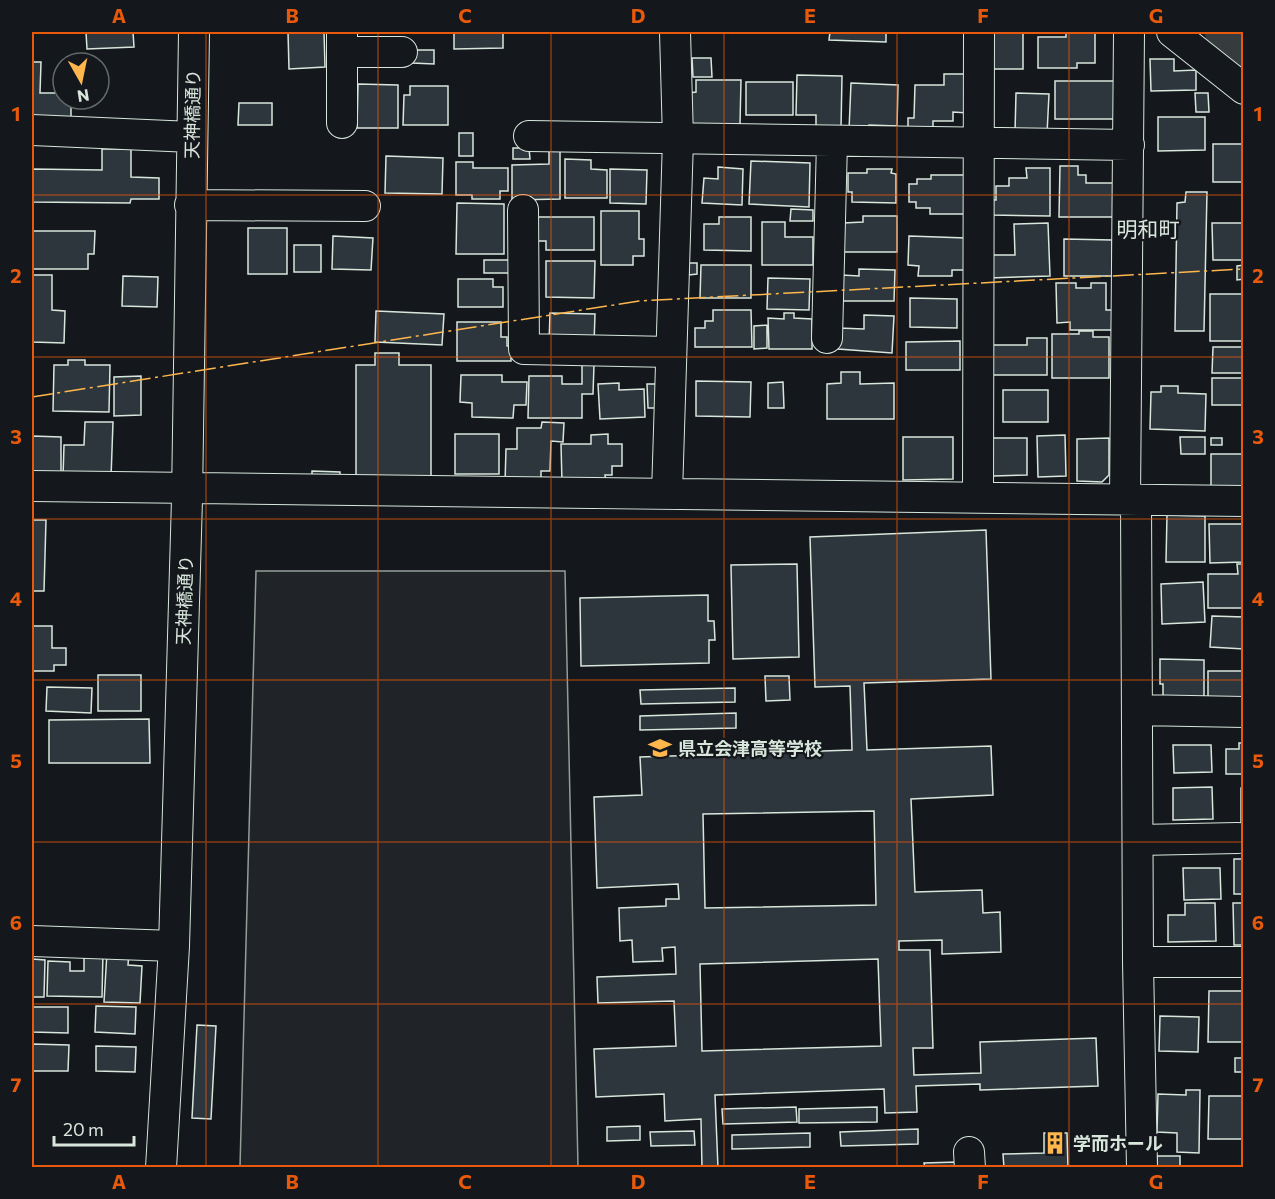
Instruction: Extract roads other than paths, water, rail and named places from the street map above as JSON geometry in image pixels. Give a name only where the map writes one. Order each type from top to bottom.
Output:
[{"type":"street","name":"天神橋通り","points":[[161,1167],[174,946],[187,487],[194,32]]},
{"type":"street","points":[[667,494],[678,139],[675,32]]},
{"type":"street","points":[[978,498],[979,32]]},
{"type":"street","points":[[1129,32],[1131,500],[1138,710],[1138,962],[1142,1167]]},
{"type":"street","points":[[1172,32],[1244,89]]},
{"type":"street","points":[[342,123],[342,42],[402,52]]},
{"type":"street","points":[[32,130],[192,136]]},
{"type":"street","points":[[529,136],[1129,145]]},
{"type":"street","points":[[827,339],[832,142]]},
{"type":"street","points":[[190,205],[365,206]]},
{"type":"street","points":[[523,210],[524,349],[671,352]]},
{"type":"street","points":[[32,486],[1244,501]]},
{"type":"street","points":[[1138,710],[1244,712]]},
{"type":"street","points":[[1138,840],[1238,838]]},
{"type":"street","points":[[32,941],[174,946]]},
{"type":"street","points":[[1138,962],[1244,962]]},
{"type":"waterway","points":[[1229,32],[1244,43]]},
{"type":"place","name":"県立会津高等学校","points":[[660,748]]},
{"type":"place","name":"学而ホール","points":[[1055,1143]]},
{"type":"district","name":"明和町","points":[[1148,228]]}]
